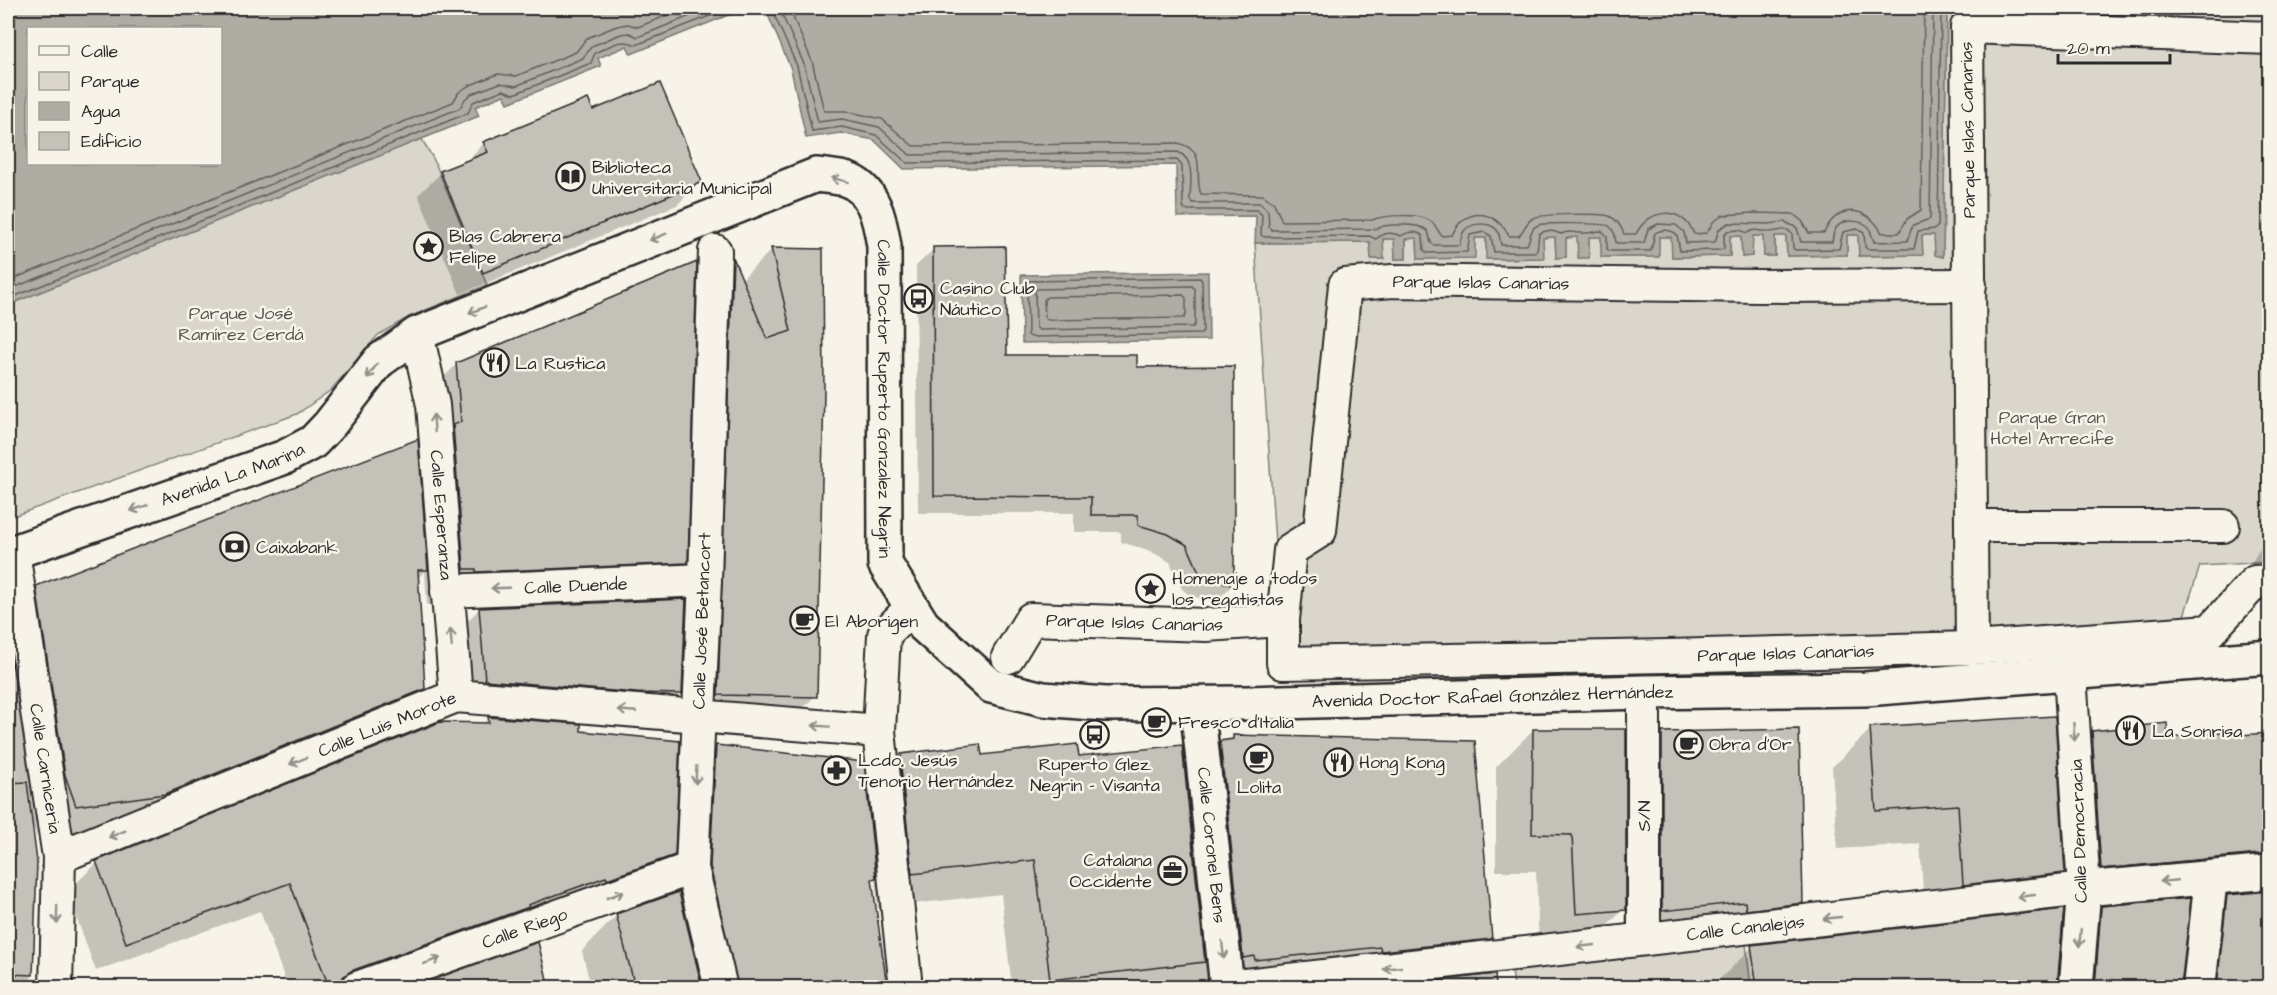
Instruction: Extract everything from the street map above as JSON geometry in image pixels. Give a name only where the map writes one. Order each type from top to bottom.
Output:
[{"type":"main road","name":"Calle Doctor Ruperto Gonzalez Negrin","points":[[417,334],[816,175],[847,180],[868,195],[880,218],[884,246],[885,564],[923,625],[936,636]]},
{"type":"main road","name":"Avenida La Marina","points":[[10,553],[285,457],[304,447],[313,442],[330,424],[379,362],[417,334]]},
{"type":"main road","name":"Avenida Doctor Rafael González Hernández","points":[[936,636],[991,686],[1053,700],[1105,704],[1197,704],[1644,692],[1865,689],[2270,657]]},
{"type":"main road","name":"Calle Coronel Bens","points":[[1197,704],[1225,987]]},
{"type":"main road","name":"Calle Canalejas","points":[[2084,889],[2270,872]]},
{"type":"main road","name":"Calle Democracia","points":[[2076,987],[2084,889]]},
{"type":"street","name":"Parque Islas Canarias","points":[[1972,648],[1967,27],[2270,38]]},
{"type":"street","name":"Calle José Betancort","points":[[715,251],[705,580],[692,868],[721,987]]},
{"type":"street","name":"Parque Islas Canarias","points":[[1970,285],[1771,286],[1392,281],[1345,285],[1320,531],[1290,550],[1283,620],[1283,663],[1656,657],[1972,648],[2210,631],[2254,582],[2270,581]]},
{"type":"street","name":"Calle Esperanza","points":[[417,334],[432,405],[456,696]]},
{"type":"street","points":[[1971,526],[2223,526]]},
{"type":"street","name":"Calle Carniceria","points":[[10,553],[59,857],[56,987]]},
{"type":"street","name":"Calle Duende","points":[[447,591],[705,580]]},
{"type":"street","points":[[906,987],[879,731],[884,635],[911,608]]},
{"type":"street","name":"Parque Islas Canarias","points":[[1008,657],[1031,619],[1206,625],[1283,620]]},
{"type":"street","name":"Calle Democracia","points":[[2070,674],[2084,889]]},
{"type":"street","name":"S/N","points":[[1644,692],[1644,939]]},
{"type":"street","name":"Calle Luis Morote","points":[[59,857],[456,696],[879,731]]},
{"type":"street","name":"Calle Riego","points":[[357,987],[692,868]]},
{"type":"street","points":[[2199,987],[2211,877]]},
{"type":"street","name":"Calle Canalejas","points":[[1225,987],[2084,889]]},
{"type":"green space","name":"Parque Gran Hotel Arrecife","points":[[1947,8],[2269,8],[2269,562],[2200,566],[2181,625],[1283,663],[1255,243],[1370,242],[1371,259],[1383,259],[1383,239],[1395,239],[1395,259],[1406,259],[1406,239],[1417,238],[1418,259],[1474,258],[1475,238],[1486,238],[1487,259],[1543,258],[1543,237],[1555,237],[1556,258],[1566,257],[1566,238],[1578,237],[1579,258],[1589,257],[1589,237],[1601,237],[1602,257],[1658,257],[1659,237],[1672,237],[1672,257],[1730,256],[1730,236],[1741,236],[1742,257],[1752,256],[1752,236],[1763,236],[1764,256],[1775,256],[1775,236],[1786,236],[1787,256],[1847,255],[1847,235],[1858,235],[1859,256],[1922,255],[1922,235],[1935,235],[1935,255],[1943,257]]},
{"type":"green space","name":"Parque José Ramírez Cerdá","points":[[421,138],[433,158],[487,285],[409,317],[378,335],[331,390],[297,414],[8,518],[8,305]]},
{"type":"green space","points":[[1746,944],[1751,987],[1514,987],[1512,970]]},
{"type":"water","points":[[8,8],[746,8],[631,54],[627,46],[598,58],[601,66],[508,103],[504,95],[475,107],[479,116],[8,305]]},
{"type":"water","points":[[765,8],[1947,8],[1943,257],[1935,255],[1934,235],[1922,235],[1923,255],[1859,256],[1858,235],[1847,235],[1847,255],[1787,256],[1786,236],[1775,236],[1775,256],[1764,256],[1763,236],[1753,236],[1752,256],[1742,257],[1741,236],[1730,236],[1730,256],[1672,257],[1671,237],[1659,237],[1659,257],[1601,257],[1601,237],[1589,237],[1589,258],[1578,258],[1577,237],[1566,238],[1566,257],[1556,258],[1555,237],[1543,238],[1544,258],[1486,259],[1486,238],[1475,238],[1475,258],[1418,259],[1417,238],[1406,239],[1406,259],[1395,259],[1394,239],[1383,239],[1384,259],[1371,259],[1370,242],[1255,243],[1256,216],[1177,217],[1176,165],[904,169],[874,140],[841,133],[806,138],[791,69]]},
{"type":"water","points":[[1208,272],[1209,340],[1022,343],[1021,275]]},
{"type":"building","name":"Biblioteca Universitaria Municipal","points":[[660,83],[702,182],[483,273],[440,171],[488,152],[483,142],[588,99],[593,110]]},
{"type":"building","points":[[1005,246],[1007,355],[1137,355],[1137,367],[1234,366],[1234,586],[1206,578],[1199,572],[1187,545],[1168,534],[1138,525],[1138,515],[1091,515],[1091,497],[934,496],[933,247]]},
{"type":"building","points":[[771,248],[823,249],[824,392],[817,697],[718,695],[733,257],[767,339],[791,331]]},
{"type":"building","points":[[697,262],[688,563],[476,572],[476,569],[464,569],[453,425],[461,422],[456,363]]},
{"type":"building","points":[[418,439],[428,570],[418,570],[425,689],[165,794],[76,806],[65,775],[36,586]]},
{"type":"building","points":[[686,599],[682,694],[636,693],[485,680],[479,608]]},
{"type":"building","points":[[8,636],[12,667],[8,668]]},
{"type":"building","points":[[2055,716],[2065,873],[1963,885],[1958,805],[1876,811],[1870,727]]},
{"type":"building","points":[[488,717],[581,724],[581,731],[680,741],[675,855],[607,879],[606,877],[351,971],[343,977],[339,987],[329,987],[290,883],[126,943],[96,861],[440,722],[489,723]]},
{"type":"building","points":[[2167,723],[2168,738],[2238,730],[2239,735],[2270,733],[2270,853],[2101,869],[2092,731]]},
{"type":"building","points":[[1533,729],[1626,729],[1626,910],[1576,914],[1572,835],[1532,834]]},
{"type":"building","points":[[1799,729],[1803,903],[1746,910],[1745,902],[1662,911],[1662,732]]},
{"type":"building","points":[[1233,735],[1475,741],[1492,939],[1381,951],[1380,947],[1255,960],[1254,956],[1243,958],[1220,741],[1233,739]]},
{"type":"building","points":[[980,744],[982,755],[1077,744],[1079,756],[1182,745],[1205,962],[1050,980],[1035,860],[912,874],[901,754]]},
{"type":"building","points":[[716,745],[864,762],[876,878],[872,879],[887,987],[738,987],[710,866]]},
{"type":"building","points":[[27,782],[37,862],[33,975],[8,974],[8,783]]},
{"type":"building","points":[[2270,891],[2270,987],[2217,987],[2227,895]]},
{"type":"building","points":[[679,892],[702,987],[635,987],[616,914]]},
{"type":"building","points":[[2191,898],[2181,987],[2095,987],[2101,906]]},
{"type":"building","points":[[2064,909],[2057,987],[1757,987],[1751,945]]},
{"type":"building","points":[[538,942],[549,987],[412,987]]},
{"type":"building","points":[[1495,974],[1496,987],[1383,987]]},
{"type":"place","name":"Biblioteca Universitaria Municipal","points":[[571,177]]},
{"type":"place","name":"Blas Cabrera Felipe","points":[[428,246]]},
{"type":"place","name":"Casino Club Náutico","points":[[919,298]]},
{"type":"place","name":"La Rustica","points":[[494,363]]},
{"type":"place","name":"Caixabank","points":[[235,547]]},
{"type":"place","name":"Homenaje a todos los regatistas","points":[[1151,588]]},
{"type":"place","name":"El Aborigen","points":[[804,621]]},
{"type":"place","name":"Fresco d'Italia","points":[[1157,722]]},
{"type":"place","name":"La Sonrisa","points":[[2131,731]]},
{"type":"place","name":"Ruperto Glez. Negrin - Visanta","points":[[1095,735]]},
{"type":"place","name":"Obra d'Or","points":[[1688,744]]},
{"type":"place","name":"Lolita","points":[[1259,758]]},
{"type":"place","name":"Hong Kong","points":[[1338,762]]},
{"type":"place","name":"Lcdo. Jesús Tenorio Hernández","points":[[837,770]]},
{"type":"place","name":"Catalana Occidente","points":[[1173,870]]}]
